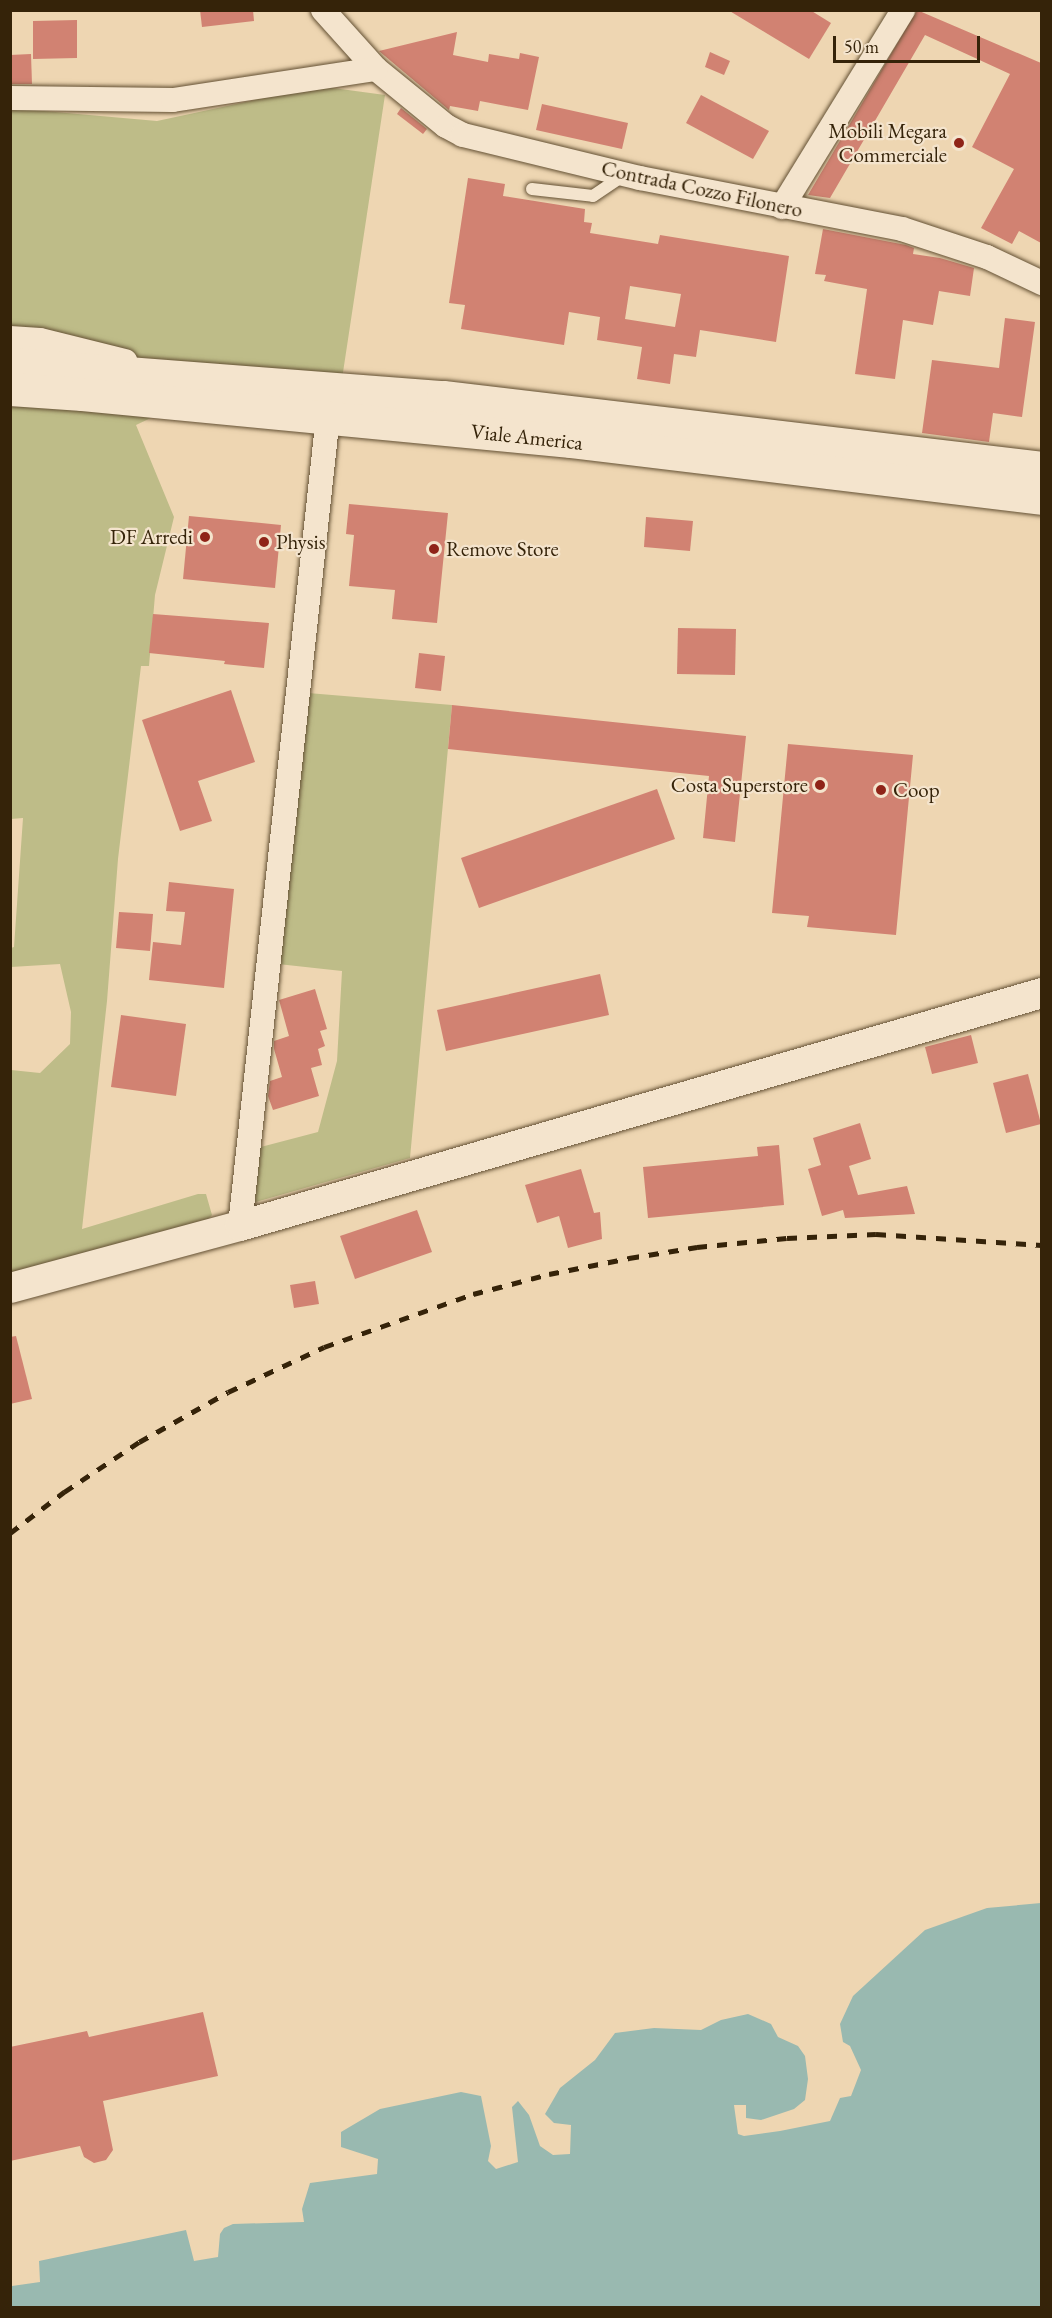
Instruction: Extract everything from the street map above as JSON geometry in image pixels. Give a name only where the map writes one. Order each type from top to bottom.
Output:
[{"type":"main road","name":"Viale America","points":[[10,364],[476,400],[1041,468]]},
{"type":"main road","name":"Viale America","points":[[10,389],[571,441],[1041,498]]},
{"type":"street","name":"Contrada Cozzo Filonero","points":[[322,10],[376,69],[446,126],[463,135],[625,174],[902,229],[987,257],[1041,283]]},
{"type":"street","points":[[782,207],[903,10]]},
{"type":"street","points":[[10,98],[173,100],[376,69]]},
{"type":"street","points":[[10,338],[40,340],[185,378]]},
{"type":"street","points":[[240,1226],[328,417]]},
{"type":"street","points":[[10,1288],[240,1226],[1041,993]]},
{"type":"lane","points":[[532,189],[593,196],[625,174]]},
{"type":"shaded area","points":[[333,88],[385,95],[342,379],[143,360],[11,331],[10,108],[157,121],[301,90]]},
{"type":"shaded area","points":[[30,405],[157,415],[136,425],[174,517],[155,595],[149,666],[141,666],[118,859],[107,1001],[82,1229],[198,1194],[206,1194],[212,1215],[206,1222],[11,1274],[11,1070],[40,1073],[70,1044],[71,1012],[60,964],[11,967],[23,818],[11,819],[11,407]]},
{"type":"shaded area","points":[[308,693],[452,705],[410,1158],[252,1203],[257,1148],[318,1132],[337,1061],[342,971],[278,964]]},
{"type":"water","points":[[1041,1903],[1041,2307],[11,2307],[11,2280],[12,2286],[40,2282],[39,2261],[186,2230],[194,2261],[218,2257],[220,2234],[224,2228],[233,2224],[304,2222],[302,2209],[310,2183],[377,2174],[378,2159],[341,2147],[341,2132],[380,2109],[461,2092],[481,2096],[491,2146],[488,2161],[496,2169],[518,2162],[512,2107],[518,2101],[529,2115],[540,2146],[553,2155],[570,2154],[571,2125],[554,2123],[545,2114],[560,2088],[595,2060],[615,2033],[654,2028],[701,2030],[721,2020],[748,2014],[771,2024],[778,2037],[798,2046],[805,2056],[808,2079],[805,2100],[794,2109],[761,2120],[746,2118],[746,2105],[734,2105],[738,2134],[744,2136],[780,2131],[830,2121],[840,2098],[851,2096],[861,2070],[850,2046],[843,2042],[840,2024],[853,1996],[925,1930],[987,1908]]},
{"type":"building","points":[[200,10],[253,10],[254,21],[202,27]]},
{"type":"building","points":[[728,10],[810,10],[831,23],[809,59]]},
{"type":"building","points":[[917,10],[1041,63],[1041,243],[1019,231],[1012,244],[981,228],[1014,169],[972,147],[1010,74],[925,35],[830,198],[808,195]]},
{"type":"building","points":[[77,20],[77,58],[33,59],[33,21]]},
{"type":"building","points":[[457,32],[453,55],[488,62],[489,54],[519,59],[520,53],[539,57],[528,110],[480,101],[478,111],[450,106],[449,110],[379,51]]},
{"type":"building","points":[[710,52],[730,61],[724,75],[705,67]]},
{"type":"building","points":[[31,54],[32,84],[10,84],[10,55]]},
{"type":"building","points":[[701,95],[769,131],[753,159],[686,123]]},
{"type":"building","points":[[542,104],[628,123],[622,149],[536,130]]},
{"type":"building","points":[[401,108],[427,129],[423,134],[397,114]]},
{"type":"building","points":[[468,178],[505,184],[503,196],[585,209],[584,222],[592,223],[590,233],[658,244],[660,235],[789,256],[776,342],[700,330],[696,357],[674,354],[670,384],[637,379],[642,347],[597,340],[600,317],[569,312],[564,345],[461,329],[465,305],[449,303]],"holes":[[[630,286],[681,294],[675,327],[625,319]]]},
{"type":"building","points":[[823,229],[906,245],[914,248],[913,254],[940,258],[974,268],[970,296],[939,291],[933,325],[903,320],[895,379],[855,374],[867,289],[824,281],[826,275],[815,274]]},
{"type":"building","points":[[1005,318],[1035,322],[1022,417],[993,413],[989,442],[922,433],[932,360],[999,368]]},
{"type":"building","points":[[349,504],[448,513],[437,623],[392,619],[395,590],[349,586],[354,535],[346,534]]},
{"type":"building","points":[[189,516],[281,525],[275,588],[183,579]]},
{"type":"building","points":[[646,517],[693,521],[690,551],[644,547]]},
{"type":"building","points":[[153,614],[269,623],[264,668],[224,664],[225,661],[149,653]]},
{"type":"building","points":[[678,628],[736,629],[735,675],[677,674]]},
{"type":"building","points":[[419,653],[445,656],[441,691],[415,688]]},
{"type":"building","points":[[231,690],[255,762],[198,781],[212,821],[180,831],[142,720]]},
{"type":"building","points":[[452,705],[746,736],[735,842],[703,838],[709,776],[448,749]]},
{"type":"building","points":[[788,744],[913,755],[896,935],[807,927],[809,916],[772,913]]},
{"type":"building","points":[[657,789],[675,839],[479,908],[461,858]]},
{"type":"building","points":[[169,882],[234,889],[224,988],[149,980],[153,942],[181,945],[185,912],[166,911]]},
{"type":"building","points":[[119,912],[153,914],[150,951],[116,948]]},
{"type":"building","points":[[600,974],[609,1015],[446,1051],[437,1010]]},
{"type":"building","points":[[315,989],[327,1029],[320,1031],[325,1046],[318,1049],[322,1065],[311,1068],[319,1096],[273,1110],[268,1096],[270,1081],[282,1077],[274,1041],[289,1036],[279,1000]]},
{"type":"building","points":[[121,1015],[186,1024],[176,1096],[111,1087]]},
{"type":"building","points":[[971,1035],[978,1063],[932,1074],[925,1047]]},
{"type":"building","points":[[1028,1074],[1041,1124],[1006,1133],[993,1083]]},
{"type":"building","points":[[860,1123],[871,1159],[849,1166],[858,1195],[907,1186],[915,1214],[845,1218],[843,1210],[822,1216],[808,1169],[821,1165],[813,1138]]},
{"type":"building","points":[[779,1145],[784,1205],[648,1218],[643,1167],[758,1156],[757,1147]]},
{"type":"building","points":[[581,1169],[594,1213],[600,1212],[602,1239],[568,1248],[559,1216],[537,1223],[525,1185]]},
{"type":"building","points":[[417,1210],[432,1252],[355,1279],[340,1236]]},
{"type":"building","points":[[315,1281],[319,1304],[294,1308],[290,1285]]},
{"type":"building","points":[[16,1336],[32,1399],[10,1404],[10,1337]]},
{"type":"building","points":[[203,2012],[218,2076],[103,2101],[113,2150],[106,2160],[94,2163],[84,2157],[80,2146],[10,2161],[10,2047],[87,2031],[89,2037]]},
{"type":"railway","points":[[10,1533],[64,1492],[139,1442],[228,1392],[324,1347],[473,1294],[549,1274],[629,1258],[697,1247],[787,1238],[876,1234],[1042,1245]]},
{"type":"place","name":"Mobili Megara Commerciale","points":[[959,143]]},
{"type":"place","name":"DF Arredi","points":[[205,537]]},
{"type":"place","name":"Physis","points":[[264,542]]},
{"type":"place","name":"Remove Store","points":[[434,549]]},
{"type":"place","name":"Costa Superstore","points":[[820,785]]},
{"type":"place","name":"Coop","points":[[881,790]]}]
